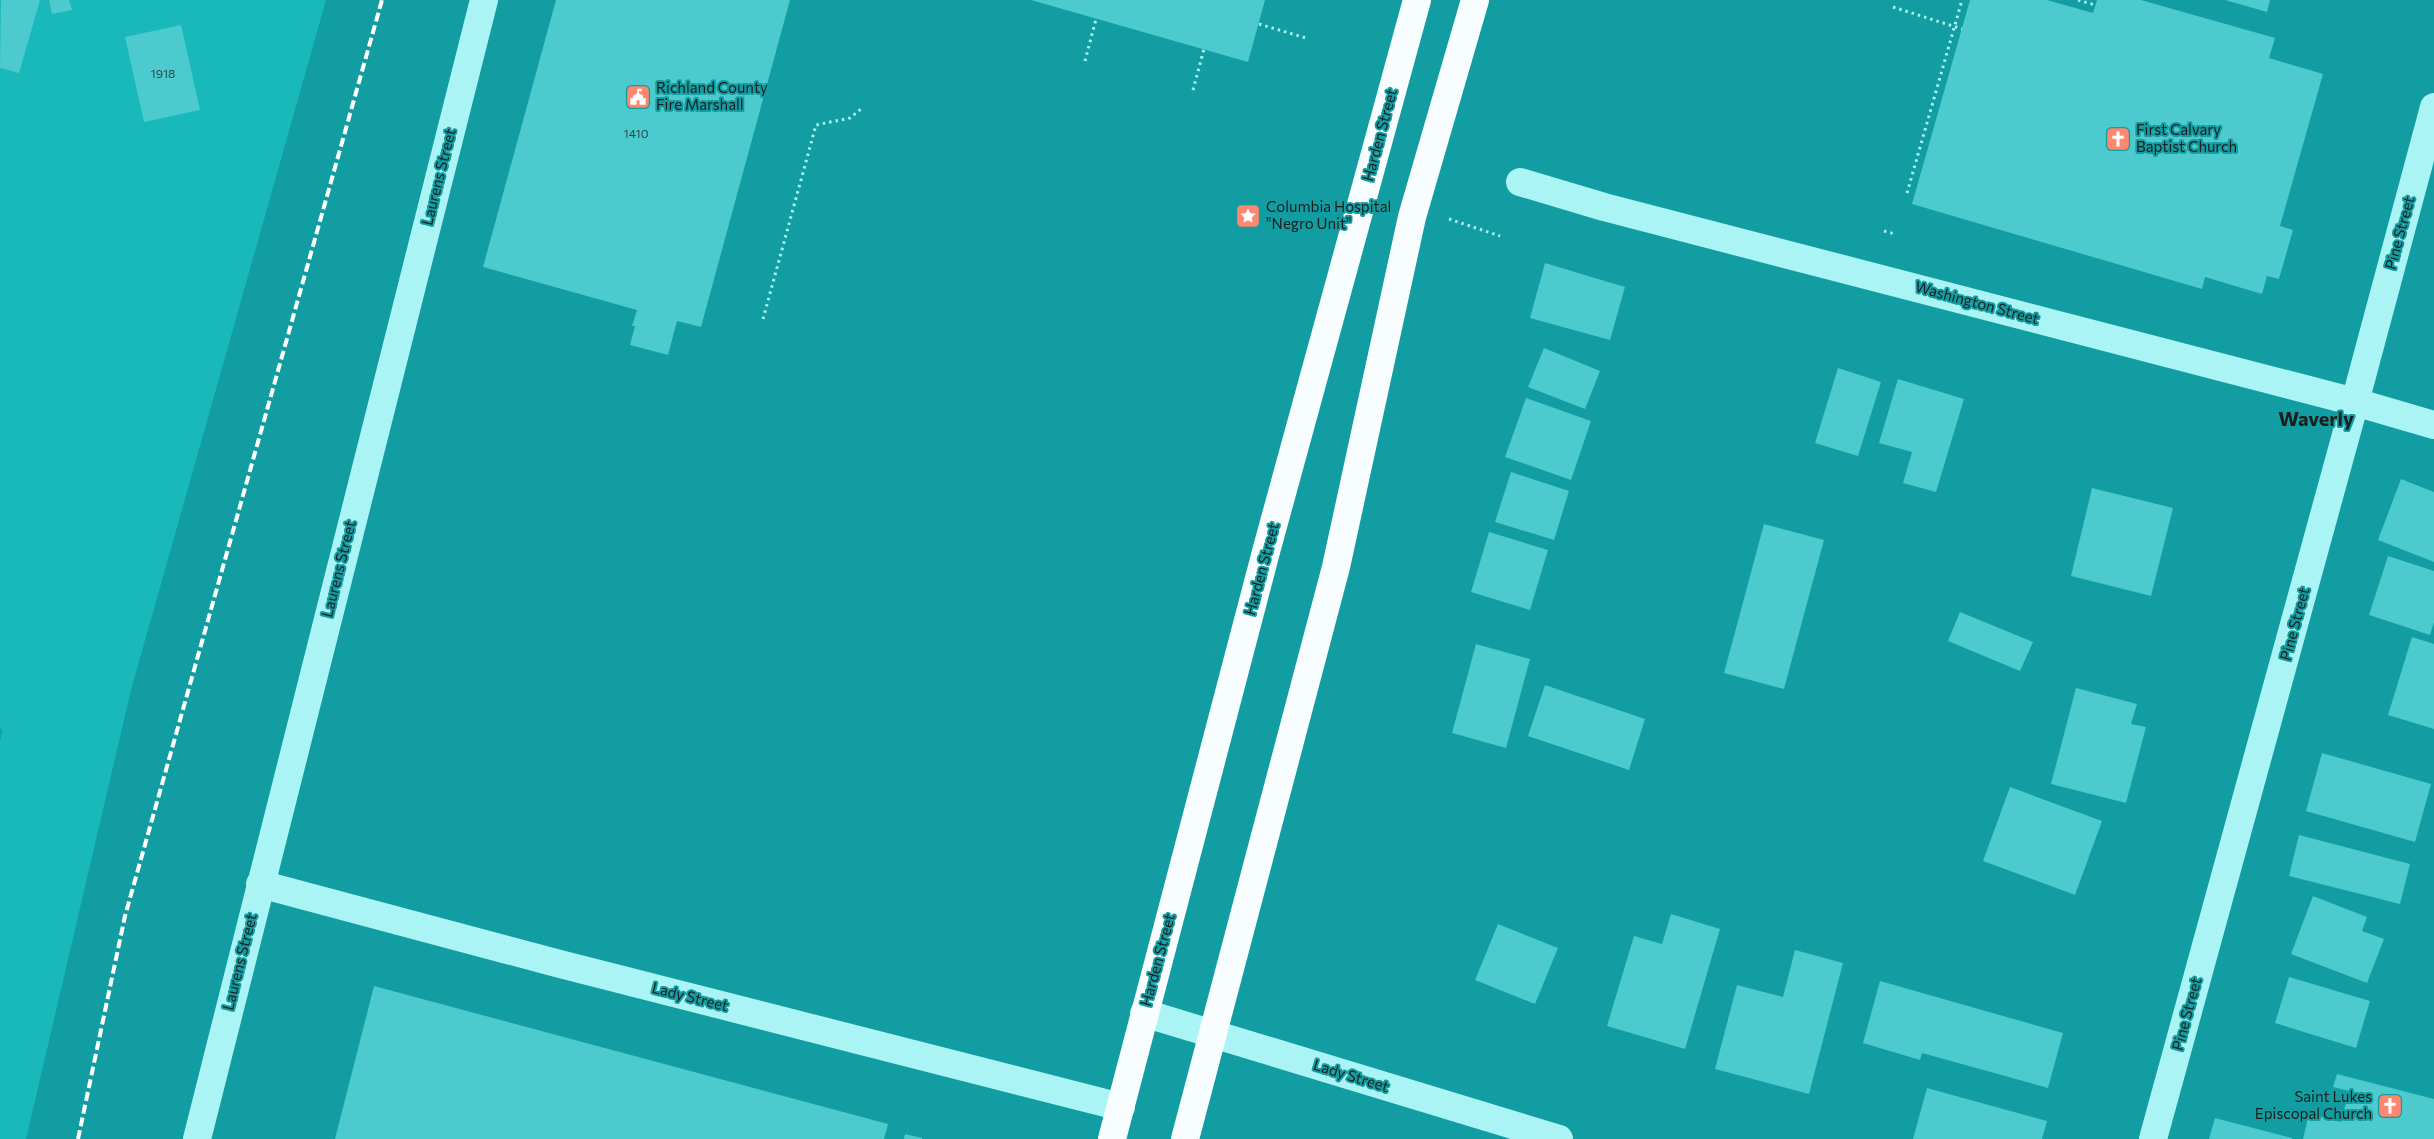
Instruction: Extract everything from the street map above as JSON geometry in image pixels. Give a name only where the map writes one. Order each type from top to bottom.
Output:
[{"type":"main road","name":"Harden Street","points":[[1112,1139],[1267,548],[1416,0]]},
{"type":"main road","points":[[1185,1139],[1336,567],[1412,217],[1475,0]]},
{"type":"street","name":"Laurens Street","points":[[197,1139],[484,0]]},
{"type":"street","name":"Pine Street","points":[[2153,1139],[2434,108]]},
{"type":"street","name":"Washington Street","points":[[1520,182],[1604,207],[2355,402],[2434,425]]},
{"type":"street","name":"Lady Street","points":[[260,884],[569,967],[1121,1107]]},
{"type":"street","name":"Lady Street","points":[[1144,1013],[1559,1139]]},
{"type":"path","points":[[1908,193],[1962,0]]},
{"type":"path","points":[[2078,0],[2095,5]]},
{"type":"path","points":[[1894,8],[1962,29]]},
{"type":"path","points":[[1085,60],[1096,19]]},
{"type":"path","points":[[1258,24],[1306,38]]},
{"type":"path","points":[[1193,90],[1204,49]]},
{"type":"path","points":[[763,318],[816,125],[850,118],[861,109]]},
{"type":"path","points":[[1442,216],[1500,236]]},
{"type":"path","points":[[1884,231],[1895,234]]},
{"type":"green space","points":[[0,0],[326,0],[131,690],[26,1139],[0,1139],[0,742],[2,730],[0,728]]},
{"type":"building","points":[[1,0],[40,0],[19,73],[0,68]]},
{"type":"building","points":[[49,0],[69,0],[72,10],[52,14]]},
{"type":"building","points":[[556,0],[790,0],[701,327],[677,321],[668,355],[630,345],[635,326],[632,326],[637,310],[483,267]]},
{"type":"building","points":[[1031,0],[1265,0],[1248,62]]},
{"type":"building","name":"First Calvary Baptist Church","points":[[1970,0],[2047,0],[2093,13],[2097,0],[2141,0],[2275,38],[2269,58],[2323,74],[2280,226],[2293,230],[2279,279],[2267,276],[2262,294],[2205,277],[2202,289],[1912,204]]},
{"type":"building","points":[[2225,0],[2270,0],[2267,12]]},
{"type":"building","points":[[181,25],[200,110],[144,122],[125,37]]},
{"type":"building","points":[[1545,263],[1625,287],[1610,340],[1530,318]]},
{"type":"building","points":[[1544,348],[1600,371],[1585,409],[1528,387]]},
{"type":"building","points":[[1838,368],[1881,382],[1858,456],[1815,443]]},
{"type":"building","points":[[1898,379],[1964,399],[1936,492],[1903,483],[1912,452],[1879,443]]},
{"type":"building","points":[[1526,398],[1591,421],[1571,480],[1505,457]]},
{"type":"building","points":[[1511,472],[1569,491],[1554,540],[1495,522]]},
{"type":"building","points":[[2401,479],[2434,492],[2434,562],[2378,540]]},
{"type":"building","points":[[2092,488],[2173,508],[2151,596],[2071,576]]},
{"type":"building","points":[[1764,524],[1824,540],[1784,689],[1724,673]]},
{"type":"building","points":[[1489,532],[1548,550],[1530,610],[1471,592]]},
{"type":"building","points":[[2388,556],[2434,571],[2434,622],[2430,635],[2369,615]]},
{"type":"building","points":[[1960,612],[2033,642],[2020,671],[1948,641]]},
{"type":"building","points":[[2412,637],[2434,644],[2434,729],[2388,715]]},
{"type":"building","points":[[1476,644],[1530,659],[1506,748],[1452,733]]},
{"type":"building","points":[[1545,685],[1645,719],[1629,770],[1528,736]]},
{"type":"building","points":[[2076,688],[2137,704],[2131,724],[2146,727],[2126,803],[2051,784]]},
{"type":"building","points":[[2322,753],[2431,784],[2415,842],[2306,811]]},
{"type":"building","points":[[2010,787],[2102,821],[2075,895],[1983,861]]},
{"type":"building","points":[[2299,835],[2410,864],[2400,904],[2289,876]]},
{"type":"building","points":[[2313,896],[2367,917],[2362,931],[2384,939],[2367,983],[2291,954]]},
{"type":"building","points":[[1671,914],[1720,929],[1685,1049],[1607,1026],[1634,936],[1662,944]]},
{"type":"building","points":[[1498,924],[1558,948],[1535,1004],[1475,980]]},
{"type":"building","points":[[1795,950],[1843,963],[1809,1094],[1715,1069],[1737,985],[1783,997]]},
{"type":"building","points":[[2289,977],[2370,1001],[2356,1048],[2275,1023]]},
{"type":"building","points":[[1880,981],[2063,1033],[2048,1088],[1922,1053],[1920,1060],[1863,1043]]},
{"type":"building","points":[[374,986],[888,1124],[884,1139],[335,1139]]},
{"type":"building","name":"Saint Lukes Episcopal Church","points":[[2337,1074],[2434,1099],[2434,1139],[2303,1139],[2309,1114],[2341,1122],[2349,1091],[2333,1087]]},
{"type":"building","points":[[1927,1088],[2047,1121],[2042,1139],[1913,1139]]},
{"type":"building","name":"Saint Lukes Episcopal Church","points":[[2215,1118],[2292,1138],[2292,1139],[2209,1139]]},
{"type":"building","points":[[905,1134],[922,1138],[922,1139],[904,1139]]},
{"type":"railway","points":[[78,1139],[125,916],[382,0]]},
{"type":"place","name":"Richland County Fire Marshall","points":[[638,97]]},
{"type":"place","name":"First Calvary Baptist Church","points":[[2118,139]]},
{"type":"place","name":"Columbia Hospital \"Negro Unit\"","points":[[1248,216]]},
{"type":"place","name":"Saint Lukes Episcopal Church","points":[[2390,1106]]},
{"type":"district","name":"Waverly","points":[[2316,419]]}]
